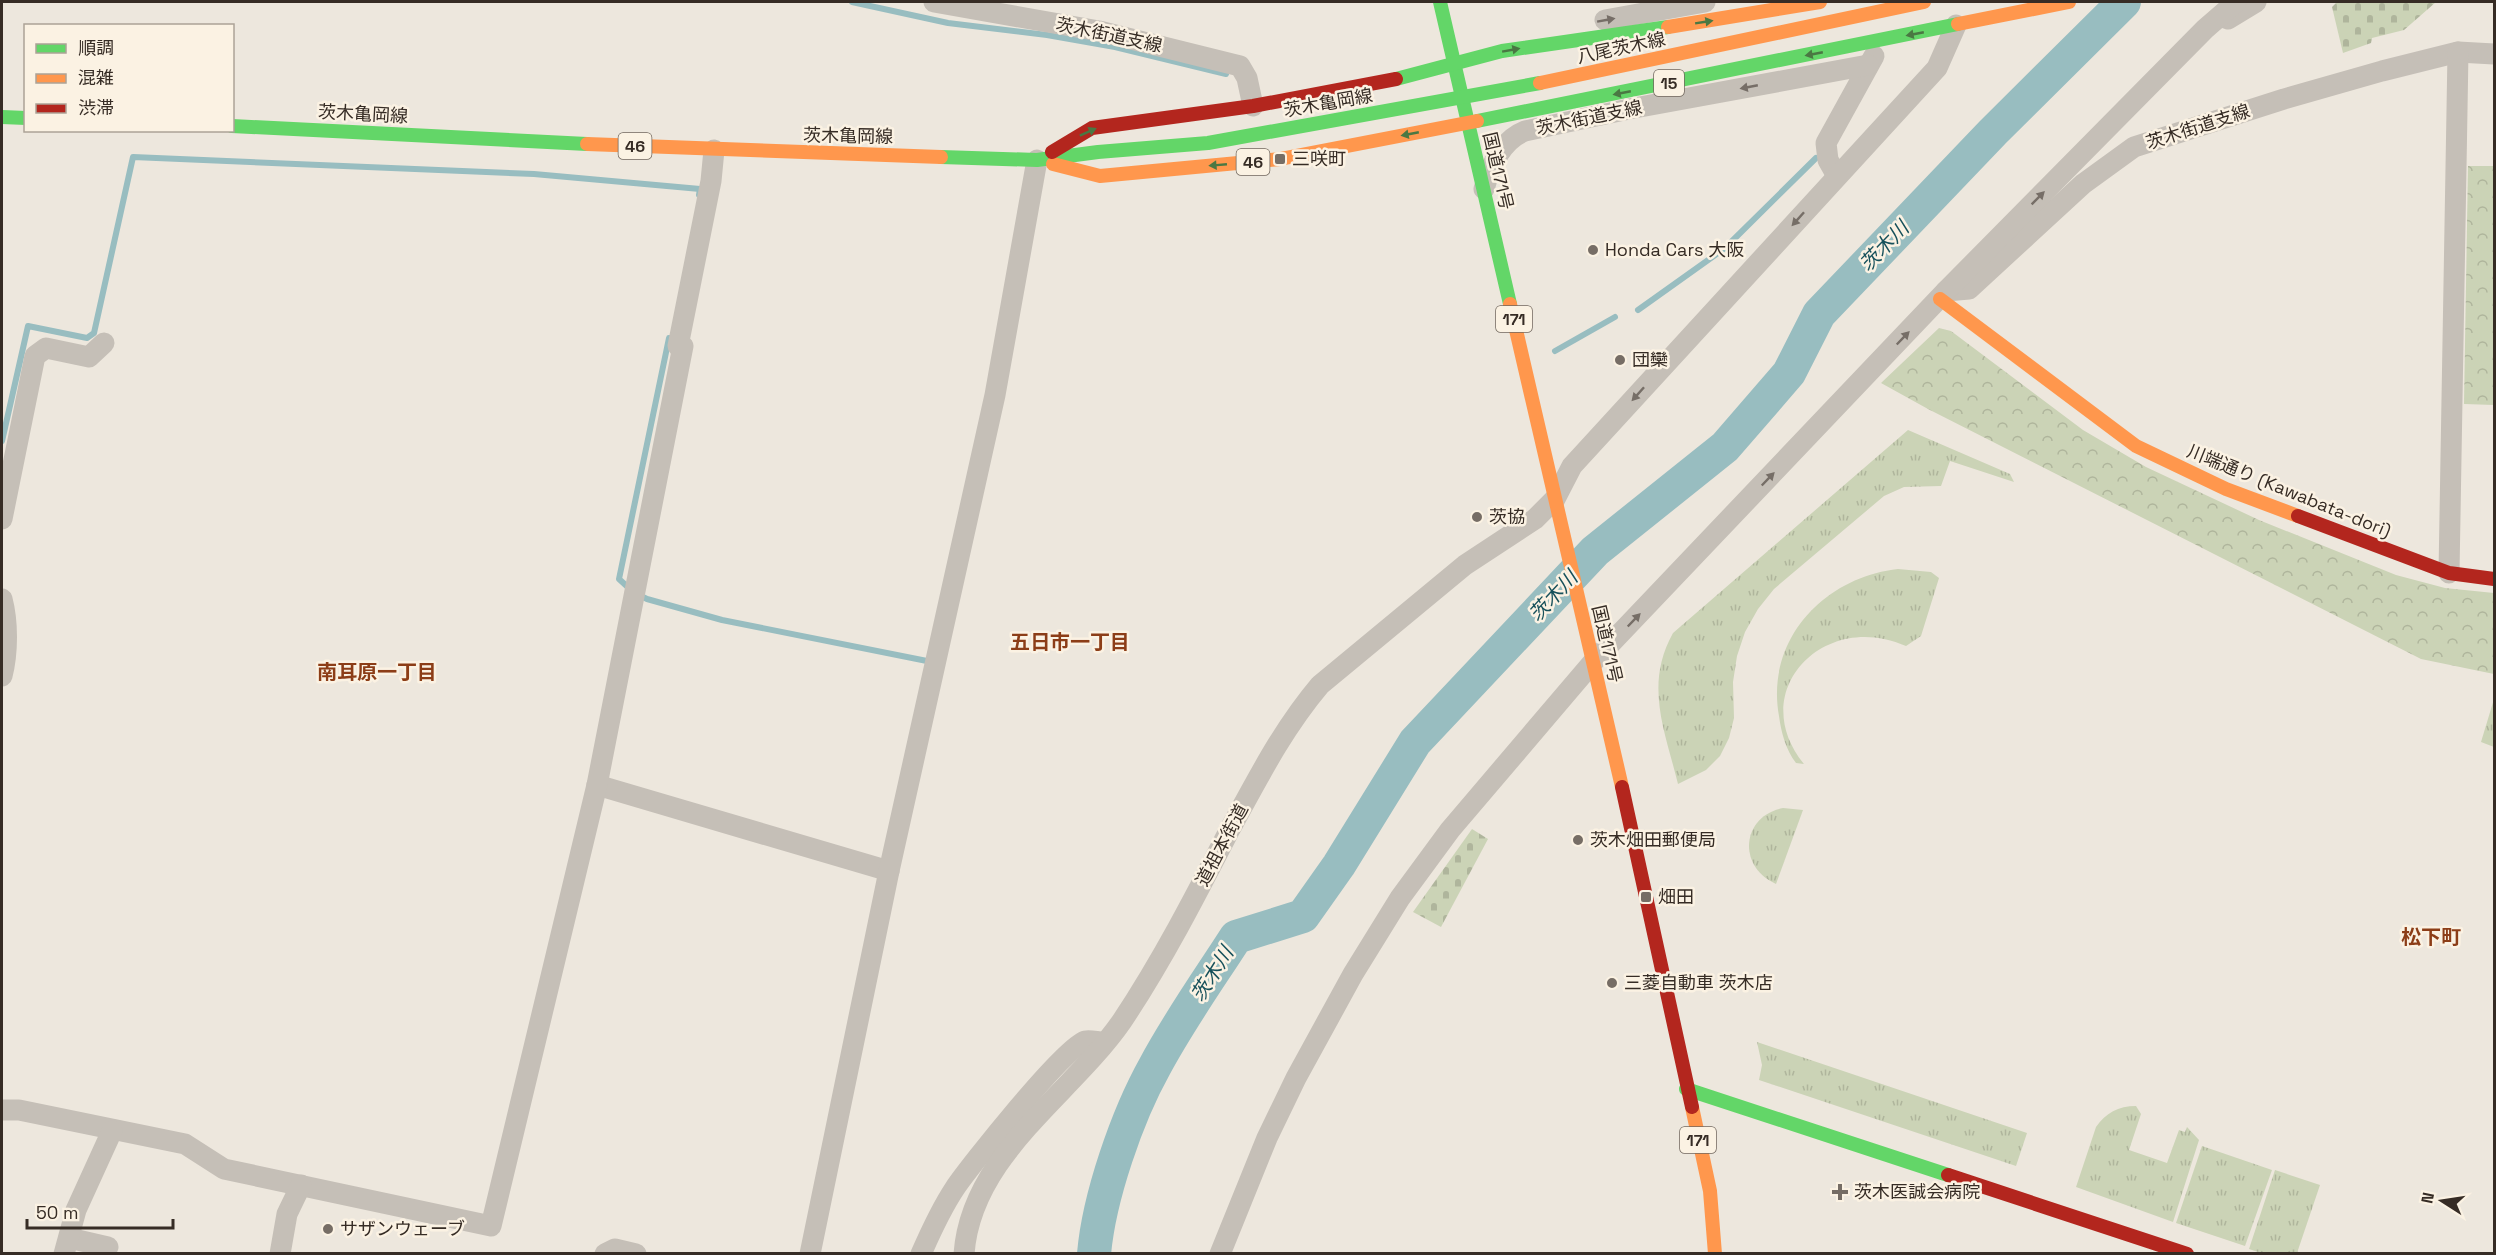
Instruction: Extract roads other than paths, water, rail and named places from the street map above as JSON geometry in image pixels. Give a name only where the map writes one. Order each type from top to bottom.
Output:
[{"type":"main road","name":"国道171号","points":[[1440,2],[1632,831],[1686,1089],[1710,1191],[1729,1243]]},
{"type":"main road","points":[[1037,160],[1092,128],[1253,106],[1416,75],[1512,50],[1718,20],[1820,2]]},
{"type":"main road","name":"八尾茨木線","points":[[1459,98],[1790,32],[1924,2]]},
{"type":"main road","name":"15","points":[[1468,123],[2069,2]]},
{"type":"main road","name":"八尾茨木線","points":[[1790,32],[1941,8]]},
{"type":"main road","name":"茨木亀岡線","points":[[234,126],[714,150],[1037,160],[1098,152],[1208,143],[1459,98]]},
{"type":"main road","points":[[2,117],[24,118]]},
{"type":"main road","name":"46","points":[[1037,160],[1100,176],[1280,159],[1468,123]]},
{"type":"main road","name":"川端通り (Kawabata-dori)","points":[[1943,295],[2136,446],[2226,489],[2449,573],[2494,579]]},
{"type":"main road","points":[[1686,1089],[2187,1254]]},
{"type":"main road","name":"国道171号","points":[[1710,1191],[1715,1254]]},
{"type":"street","name":"茨木街道支線","points":[[934,2],[1099,31],[1240,66],[1247,78],[1253,106]]},
{"type":"street","points":[[1454,65],[1472,45],[1705,2]]},
{"type":"street","points":[[1220,1254],[1267,1138],[1296,1078],[1353,974],[1400,898],[1450,830],[1593,662],[1943,295],[2205,29],[2236,2]]},
{"type":"street","points":[[2205,29],[2232,17],[2256,2]]},
{"type":"street","name":"道祖本街道","points":[[964,1254],[966,1235],[984,1187],[1006,1153],[1121,1022],[1180,922],[1263,768],[1303,705],[1320,685],[1456,573],[1535,519],[1557,507],[1572,466],[1937,68],[1956,25]]},
{"type":"street","name":"茨木街道支線","points":[[1943,295],[1969,289],[2083,184],[2134,147],[2284,99],[2458,52],[2494,54]]},
{"type":"street","points":[[2449,573],[2458,52]]},
{"type":"street","name":"茨木街道支線","points":[[1484,190],[1489,173],[1502,150],[1512,138],[1525,131],[1872,60],[1826,143],[1828,160],[1837,176]]},
{"type":"street","points":[[2,1110],[19,1110],[112,1131],[185,1144],[224,1169],[491,1226],[597,785],[683,346],[678,346],[711,181],[714,150]]},
{"type":"street","points":[[810,1254],[889,871],[995,395],[1037,160]]},
{"type":"street","points":[[2,519],[35,356],[46,348],[89,357],[104,343]]},
{"type":"street","points":[[2,599],[6,615],[2,676]]},
{"type":"street","points":[[597,785],[889,871]]},
{"type":"street","points":[[921,1254],[937,1217],[956,1185],[1071,1048],[1085,1040],[1104,1042]]},
{"type":"street","points":[[108,1247],[67,1246],[76,1210],[112,1131]]},
{"type":"street","points":[[280,1254],[287,1214],[301,1185]]},
{"type":"street","points":[[605,1254],[615,1249],[636,1254]]},
{"type":"waterway","points":[[852,2],[948,23],[1047,35],[1115,47],[1226,74]]},
{"type":"waterway","name":"茨木川","points":[[1094,1254],[1108,1183],[1134,1108],[1174,1033],[1236,937],[1303,916],[1339,865],[1415,742],[1595,551],[1725,447],[1789,373],[1819,314],[1993,132],[2124,2]]},
{"type":"waterway","points":[[2,441],[28,326],[87,338],[94,333],[133,157],[534,174],[700,189],[699,195]]},
{"type":"waterway","points":[[1638,310],[1725,248],[1816,158]]},
{"type":"waterway","points":[[1555,351],[1615,317]]},
{"type":"waterway","points":[[631,590],[619,579],[669,338]]},
{"type":"waterway","points":[[639,595],[722,620],[927,661]]},
{"type":"place","name":"三咲町","points":[[1280,159]]},
{"type":"place","name":"Honda Cars 大阪","points":[[1593,250]]},
{"type":"place","name":"団欒","points":[[1620,360]]},
{"type":"place","name":"茨協","points":[[1477,517]]},
{"type":"place","name":"茨木畑田郵便局","points":[[1578,840]]},
{"type":"place","name":"畑田","points":[[1646,897]]},
{"type":"place","name":"三菱自動車 茨木店","points":[[1612,983]]},
{"type":"place","name":"茨木医誠会病院","points":[[1840,1192]]},
{"type":"place","name":"サザンウェーブ","points":[[328,1229]]},
{"type":"district","name":"五日市一丁目","points":[[1070,642]]},
{"type":"district","name":"南耳原一丁目","points":[[377,672]]},
{"type":"district","name":"松下町","points":[[2431,937]]}]
